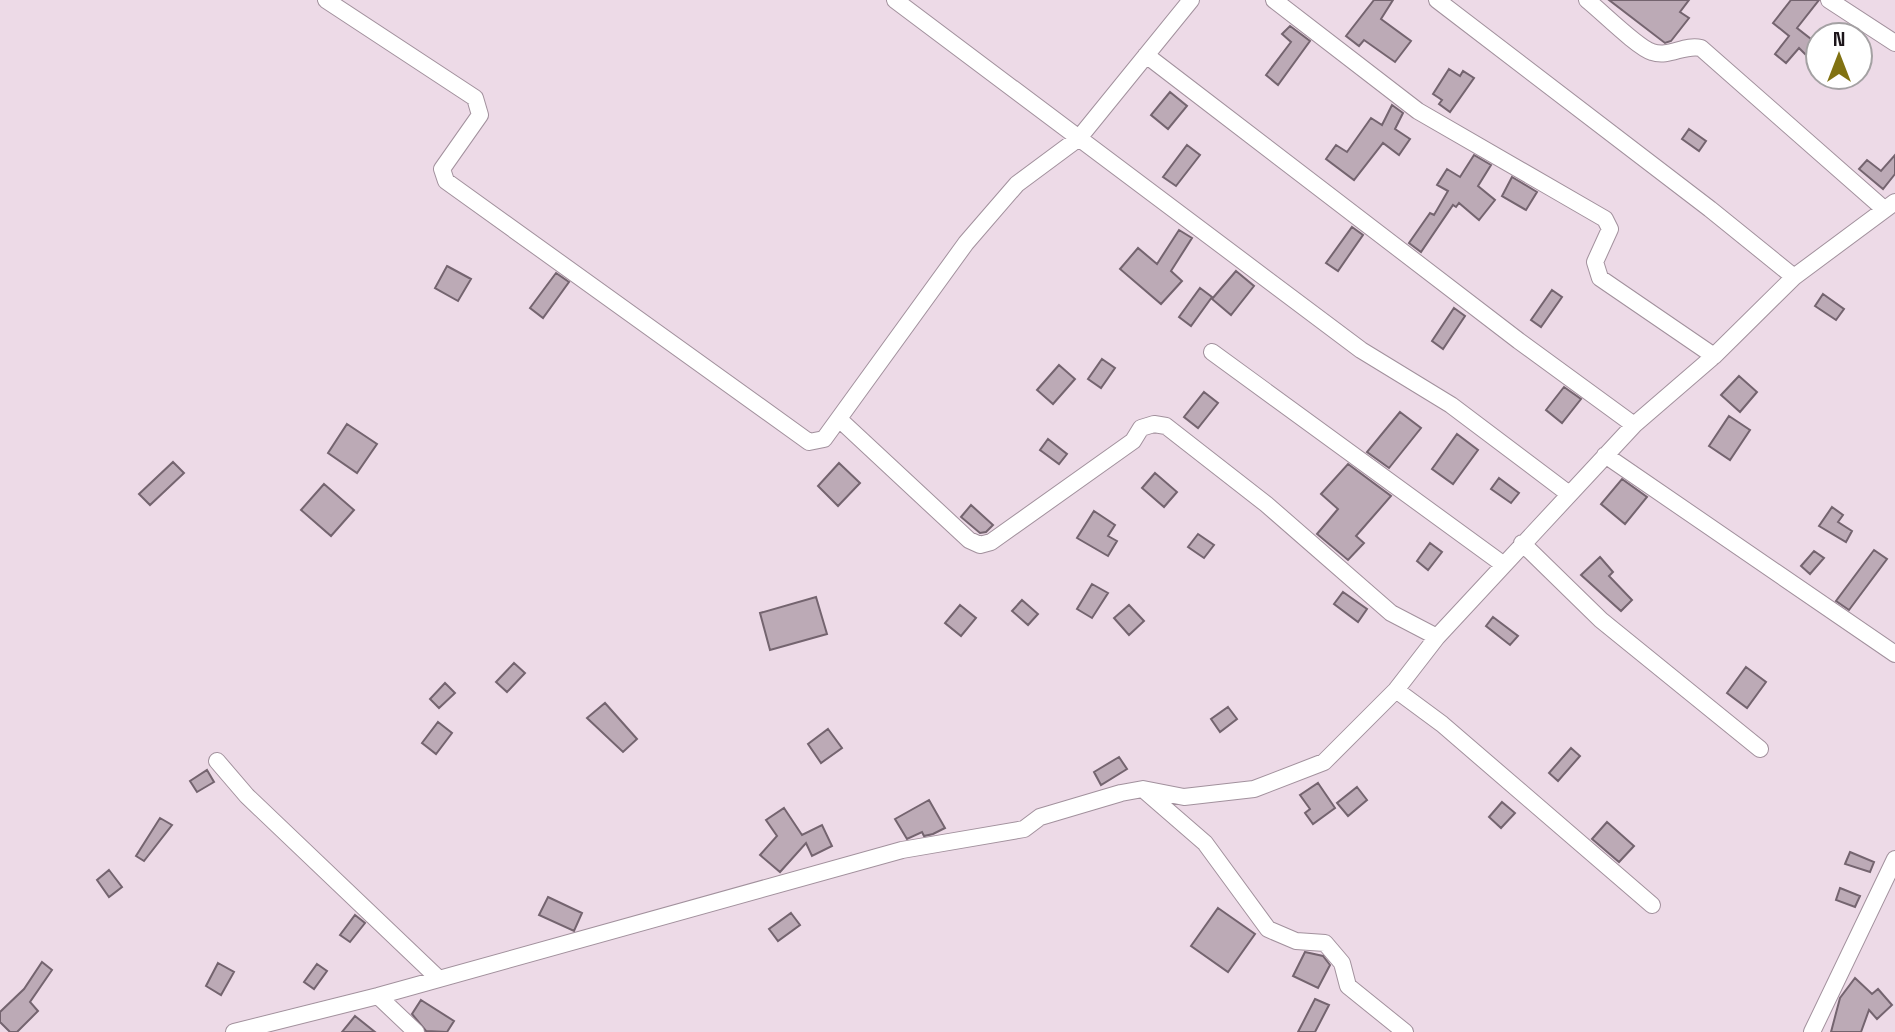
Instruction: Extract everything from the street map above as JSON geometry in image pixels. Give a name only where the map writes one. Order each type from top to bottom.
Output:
[{"type":"street","points":[[326,0],[475,99],[480,115],[442,169],[446,181],[809,442],[824,439],[966,243],[1017,184],[1079,138],[1191,0]]},
{"type":"street","points":[[895,0],[1361,350],[1451,405],[1569,494]]},
{"type":"street","points":[[1274,0],[1418,111],[1605,219],[1611,229],[1595,262],[1600,278],[1714,356]]},
{"type":"street","points":[[1437,0],[1710,209],[1794,277]]},
{"type":"street","points":[[234,1032],[378,996],[902,850],[1024,829],[1040,817],[1143,789],[1184,797],[1254,789],[1324,762],[1396,690],[1437,637],[1634,425],[1714,356],[1794,277],[1890,206],[1701,48],[1691,46],[1668,54],[1651,52],[1587,0]]},
{"type":"street","points":[[1829,0],[1895,43]]},
{"type":"street","points":[[1146,55],[1519,341],[1634,425]]},
{"type":"street","points":[[1212,352],[1504,565]]},
{"type":"street","points":[[839,419],[969,540],[980,545],[991,542],[1133,442],[1141,428],[1154,424],[1166,426],[1266,504],[1391,613],[1437,637]]},
{"type":"street","points":[[1605,454],[1895,654]]},
{"type":"street","points":[[1522,543],[1601,620],[1760,749]]},
{"type":"street","points":[[1396,690],[1442,724],[1652,905]]},
{"type":"street","points":[[217,761],[247,796],[438,978]]},
{"type":"street","points":[[1143,789],[1205,843],[1268,929],[1296,941],[1325,943],[1342,963],[1348,986],[1405,1032]]},
{"type":"street","points":[[1812,1032],[1895,859]]},
{"type":"street","points":[[378,996],[416,1032]]},
{"type":"building","points":[[1374,0],[1393,0],[1381,19],[1411,41],[1395,62],[1364,40],[1359,46],[1346,36]]},
{"type":"building","points":[[1609,0],[1689,0],[1680,12],[1689,18],[1671,41],[1665,43]]},
{"type":"building","points":[[1791,0],[1819,0],[1797,28],[1804,34],[1804,53],[1799,48],[1786,63],[1775,54],[1789,36],[1773,23]]},
{"type":"building","points":[[1290,26],[1310,41],[1278,85],[1266,75],[1291,42],[1282,34]]},
{"type":"building","points":[[1449,69],[1460,76],[1463,71],[1474,78],[1450,112],[1439,104],[1442,100],[1433,94]]},
{"type":"building","points":[[1170,92],[1187,106],[1168,129],[1151,115]]},
{"type":"building","points":[[1392,105],[1403,113],[1395,129],[1410,139],[1399,155],[1383,143],[1354,180],[1326,159],[1336,145],[1347,152],[1371,118],[1382,125]]},
{"type":"building","points":[[1689,129],[1706,141],[1699,151],[1682,139]]},
{"type":"building","points":[[1187,145],[1200,155],[1176,186],[1163,177]]},
{"type":"building","points":[[1474,155],[1491,165],[1478,186],[1495,200],[1479,220],[1459,203],[1456,207],[1453,205],[1421,252],[1409,243],[1430,213],[1434,215],[1448,191],[1437,185],[1447,169],[1460,177]]},
{"type":"building","points":[[1895,155],[1895,174],[1883,189],[1859,169],[1867,160],[1881,171]]},
{"type":"building","points":[[1512,177],[1537,192],[1526,210],[1502,196]]},
{"type":"building","points":[[1352,227],[1363,235],[1338,271],[1326,263]]},
{"type":"building","points":[[1179,230],[1192,238],[1171,271],[1182,281],[1161,304],[1120,269],[1138,248],[1157,264]]},
{"type":"building","points":[[447,266],[471,279],[458,301],[435,288]]},
{"type":"building","points":[[1236,271],[1254,286],[1231,315],[1212,299]]},
{"type":"building","points":[[556,273],[569,282],[543,318],[530,308]]},
{"type":"building","points":[[1200,288],[1212,297],[1191,326],[1179,317]]},
{"type":"building","points":[[1552,290],[1562,297],[1541,327],[1531,320]]},
{"type":"building","points":[[1823,294],[1844,309],[1836,320],[1815,306]]},
{"type":"building","points":[[1454,308],[1465,316],[1443,349],[1432,341]]},
{"type":"building","points":[[1102,359],[1115,368],[1101,388],[1088,379]]},
{"type":"building","points":[[1059,365],[1075,379],[1053,404],[1037,390]]},
{"type":"building","points":[[1739,376],[1757,392],[1740,412],[1721,395]]},
{"type":"building","points":[[1564,387],[1581,399],[1562,423],[1546,410]]},
{"type":"building","points":[[1204,392],[1218,403],[1198,428],[1184,417]]},
{"type":"building","points":[[1400,412],[1421,428],[1389,468],[1367,452]]},
{"type":"building","points":[[1729,416],[1750,430],[1730,460],[1709,446]]},
{"type":"building","points":[[347,424],[377,444],[357,473],[328,453]]},
{"type":"building","points":[[1457,434],[1478,450],[1453,484],[1432,469]]},
{"type":"building","points":[[1048,439],[1067,454],[1059,464],[1040,450]]},
{"type":"building","points":[[173,462],[184,473],[150,505],[139,494]]},
{"type":"building","points":[[839,463],[860,483],[838,506],[818,486]]},
{"type":"building","points":[[1348,464],[1391,496],[1356,536],[1364,543],[1348,560],[1317,534],[1338,509],[1321,494]]},
{"type":"building","points":[[1155,473],[1177,492],[1164,507],[1142,488]]},
{"type":"building","points":[[1499,478],[1519,493],[1511,503],[1491,489]]},
{"type":"building","points":[[1622,479],[1647,497],[1625,524],[1601,504]]},
{"type":"building","points":[[324,484],[354,510],[331,536],[301,510]]},
{"type":"building","points":[[971,505],[993,525],[986,532],[980,533],[961,517]]},
{"type":"building","points":[[1832,507],[1843,515],[1838,522],[1852,531],[1846,542],[1819,526]]},
{"type":"building","points":[[1094,511],[1115,525],[1108,536],[1117,541],[1108,556],[1077,538]]},
{"type":"building","points":[[1198,534],[1214,545],[1204,558],[1188,547]]},
{"type":"building","points":[[1430,543],[1442,552],[1428,570],[1417,561]]},
{"type":"building","points":[[1874,550],[1887,559],[1849,610],[1836,601]]},
{"type":"building","points":[[1814,551],[1824,558],[1810,574],[1801,566]]},
{"type":"building","points":[[1600,557],[1613,572],[1609,576],[1632,600],[1621,611],[1581,575]]},
{"type":"building","points":[[1092,584],[1108,593],[1092,618],[1077,609]]},
{"type":"building","points":[[1343,592],[1367,609],[1358,622],[1334,604]]},
{"type":"building","points":[[816,597],[827,634],[770,650],[760,613]]},
{"type":"building","points":[[1022,600],[1038,614],[1028,625],[1012,611]]},
{"type":"building","points":[[960,605],[976,618],[961,636],[945,623]]},
{"type":"building","points":[[1129,605],[1144,621],[1129,635],[1114,618]]},
{"type":"building","points":[[1493,617],[1518,636],[1510,645],[1486,626]]},
{"type":"building","points":[[514,663],[525,673],[507,692],[496,682]]},
{"type":"building","points":[[1746,667],[1766,682],[1747,708],[1727,693]]},
{"type":"building","points":[[445,683],[455,693],[439,708],[430,699]]},
{"type":"building","points":[[605,703],[637,739],[623,752],[587,718]]},
{"type":"building","points":[[1228,707],[1237,719],[1220,732],[1211,719]]},
{"type":"building","points":[[438,722],[452,733],[436,754],[422,743]]},
{"type":"building","points":[[828,729],[842,748],[821,763],[808,744]]},
{"type":"building","points":[[1571,748],[1580,756],[1558,781],[1549,773]]},
{"type":"building","points":[[1119,757],[1127,769],[1101,785],[1094,772]]},
{"type":"building","points":[[207,770],[214,782],[197,792],[190,781]]},
{"type":"building","points":[[1318,783],[1335,808],[1313,824],[1305,813],[1310,809],[1300,795]]},
{"type":"building","points":[[1357,787],[1367,800],[1348,816],[1337,803]]},
{"type":"building","points":[[929,800],[945,828],[924,836],[922,832],[907,839],[895,819]]},
{"type":"building","points":[[1502,802],[1515,813],[1501,828],[1489,817]]},
{"type":"building","points":[[784,808],[802,835],[822,825],[832,846],[812,856],[806,843],[780,872],[760,855],[777,836],[766,820]]},
{"type":"building","points":[[160,818],[172,825],[144,861],[136,856]]},
{"type":"building","points":[[1607,822],[1634,846],[1619,862],[1592,839]]},
{"type":"building","points":[[1850,852],[1874,862],[1870,872],[1845,864]]},
{"type":"building","points":[[109,870],[122,887],[109,897],[97,880]]},
{"type":"building","points":[[1840,888],[1860,896],[1855,907],[1836,900]]},
{"type":"building","points":[[548,897],[582,913],[574,931],[539,915]]},
{"type":"building","points":[[1218,908],[1255,934],[1228,972],[1191,946]]},
{"type":"building","points":[[791,913],[800,925],[778,941],[769,929]]},
{"type":"building","points":[[355,915],[365,923],[350,942],[340,935]]},
{"type":"building","points":[[1305,952],[1323,956],[1330,965],[1318,988],[1293,976]]},
{"type":"building","points":[[42,962],[52,970],[30,1002],[38,1011],[17,1032],[10,1032],[0,1022],[0,1012],[24,989]]},
{"type":"building","points":[[218,963],[234,972],[221,995],[206,986]]},
{"type":"building","points":[[317,964],[327,971],[314,989],[304,982]]},
{"type":"building","points":[[1855,978],[1872,994],[1878,989],[1892,1005],[1877,1019],[1869,1010],[1861,1032],[1831,1032],[1840,998]]},
{"type":"building","points":[[1315,999],[1329,1005],[1315,1032],[1298,1032]]},
{"type":"building","points":[[421,1000],[454,1021],[447,1032],[426,1031],[412,1014]]},
{"type":"building","points":[[355,1016],[375,1032],[342,1032]]}]
